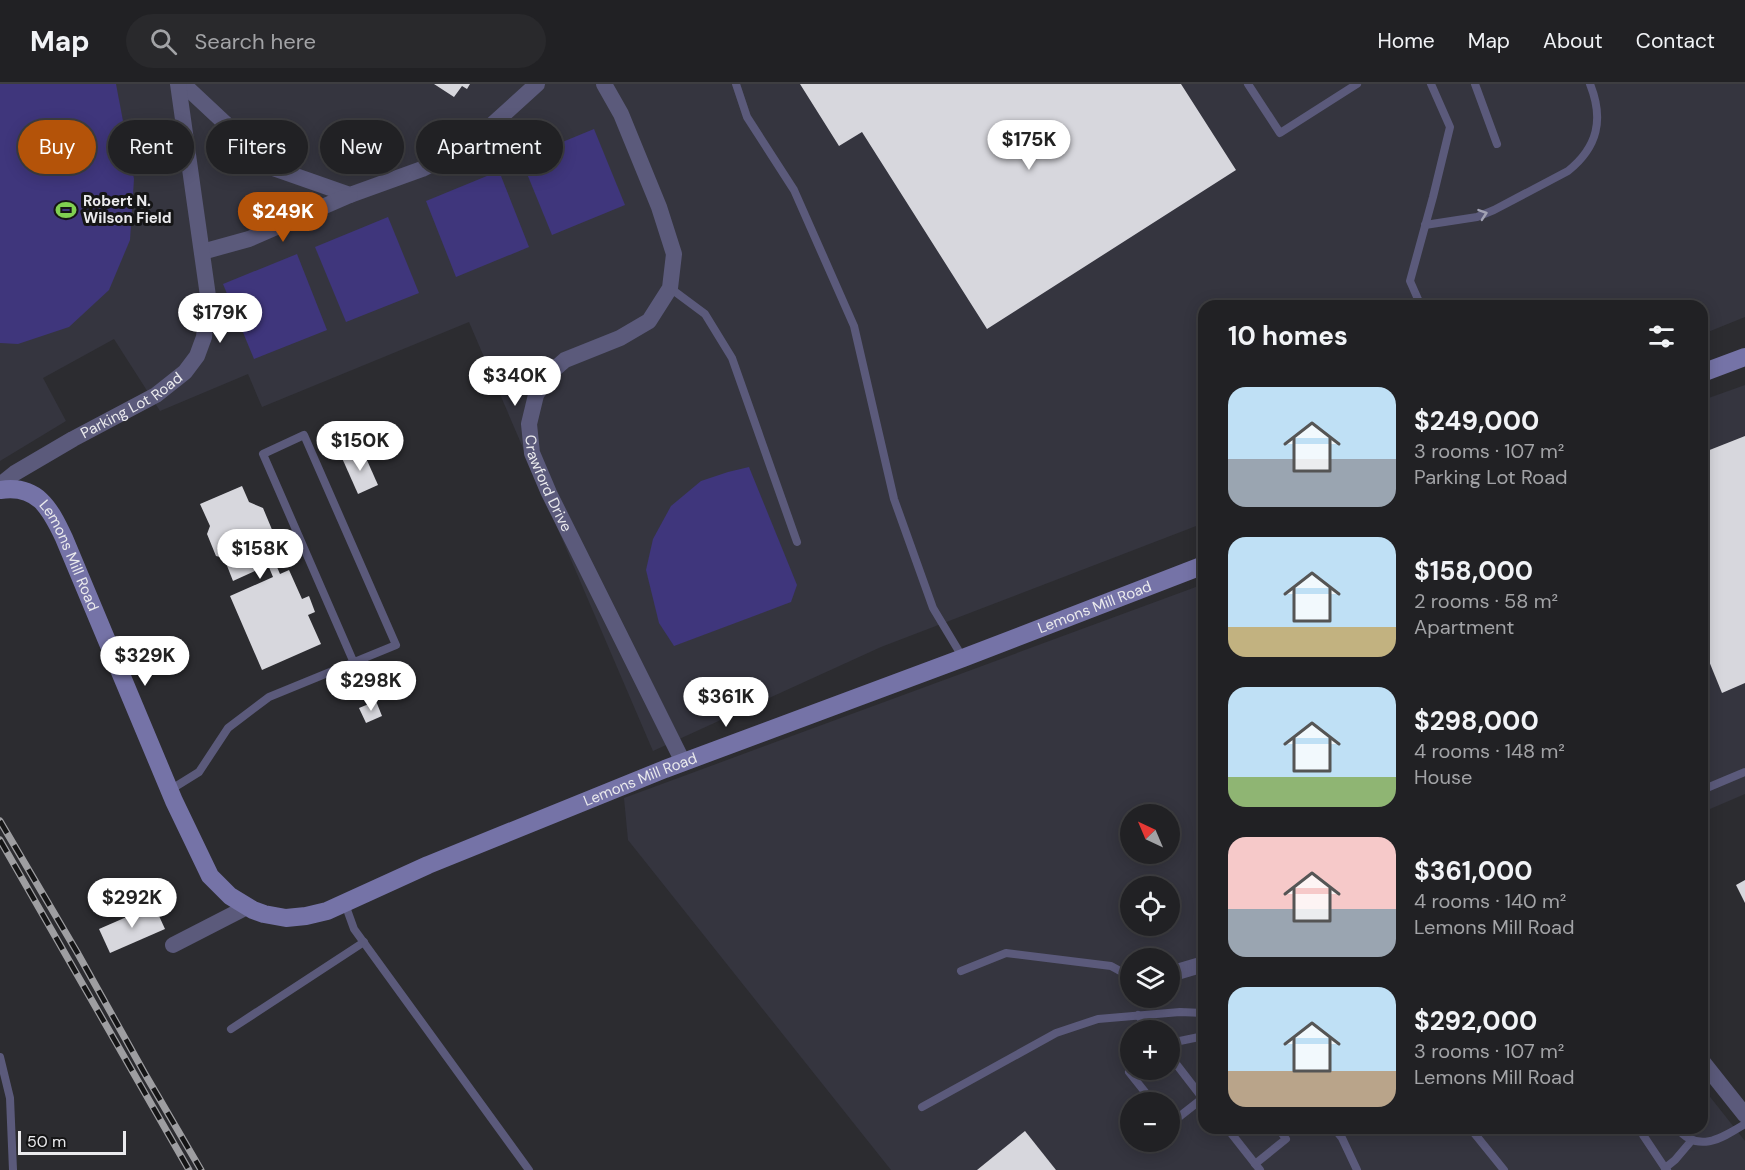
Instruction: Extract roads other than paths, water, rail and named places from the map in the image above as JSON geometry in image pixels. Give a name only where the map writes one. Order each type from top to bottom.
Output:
[{"type":"street","name":"Parking Lot Road","points":[[0,485],[15,473],[64,444],[156,394],[185,372],[197,357],[204,337],[208,296],[178,84]]},
{"type":"street","points":[[183,84],[273,168],[350,195]]},
{"type":"street","points":[[202,252],[249,239],[350,195],[422,168],[471,144],[537,84]]},
{"type":"street","name":"Crawford Drive","points":[[604,84],[621,114],[662,217],[674,254],[670,288],[649,321],[620,338],[565,360],[550,373],[536,395],[529,424],[532,453],[549,493],[683,762]]},
{"type":"street","points":[[1708,371],[1745,357]]},
{"type":"street","name":"Lemons Mill Road","points":[[0,490],[18,488],[31,494],[45,504],[59,527],[169,790],[210,876],[223,891],[247,907],[274,917],[296,918],[316,914],[428,865],[683,762],[1198,567]]},
{"type":"street","points":[[173,945],[247,907]]},
{"type":"street","points":[[1180,971],[1198,966]]},
{"type":"street","points":[[1708,1069],[1745,1115]]},
{"type":"lane","points":[[736,84],[747,117],[794,190],[854,326],[894,499],[933,608],[963,658]]},
{"type":"lane","points":[[1248,84],[1280,133],[1357,84]]},
{"type":"lane","points":[[1418,300],[1410,281],[1450,127],[1431,84]]},
{"type":"lane","points":[[1475,84],[1497,144]]},
{"type":"lane","points":[[1425,225],[1476,217],[1494,210],[1568,171],[1579,162],[1589,149],[1598,119],[1590,84]]},
{"type":"lane","points":[[670,288],[705,314],[732,358],[797,542]]},
{"type":"lane","points":[[169,790],[199,772],[228,728],[269,698],[354,663],[396,645],[304,435],[263,454],[354,663]]},
{"type":"lane","points":[[1708,787],[1745,772]]},
{"type":"lane","points":[[345,903],[354,929],[529,1170]]},
{"type":"lane","points":[[231,1029],[364,942]]},
{"type":"lane","points":[[961,971],[1006,953],[1111,966],[1120,970]]},
{"type":"lane","points":[[922,1107],[1056,1033],[1098,1018],[1198,1013]]},
{"type":"lane","points":[[1138,1015],[1142,1020]]},
{"type":"lane","points":[[1180,1041],[1198,1037]]},
{"type":"lane","points":[[0,1057],[10,1098],[13,1170]]},
{"type":"lane","points":[[1180,1069],[1198,1091]]},
{"type":"lane","points":[[1135,1080],[1145,1092]]},
{"type":"lane","points":[[1180,1117],[1198,1103]]},
{"type":"lane","points":[[1682,1134],[1699,1143],[1710,1142],[1745,1124]]},
{"type":"lane","points":[[1232,1134],[1257,1167],[1286,1139],[1282,1134]]},
{"type":"lane","points":[[1339,1134],[1357,1170]]},
{"type":"lane","points":[[1475,1134],[1504,1170]]},
{"type":"lane","points":[[1643,1134],[1666,1169],[1692,1140]]},
{"type":"railway","points":[[0,821],[201,1170]]},
{"type":"railway","points":[[0,840],[189,1170]]},
{"type":"place","name":"Robert N. Wilson Field","points":[[66,210]]}]
